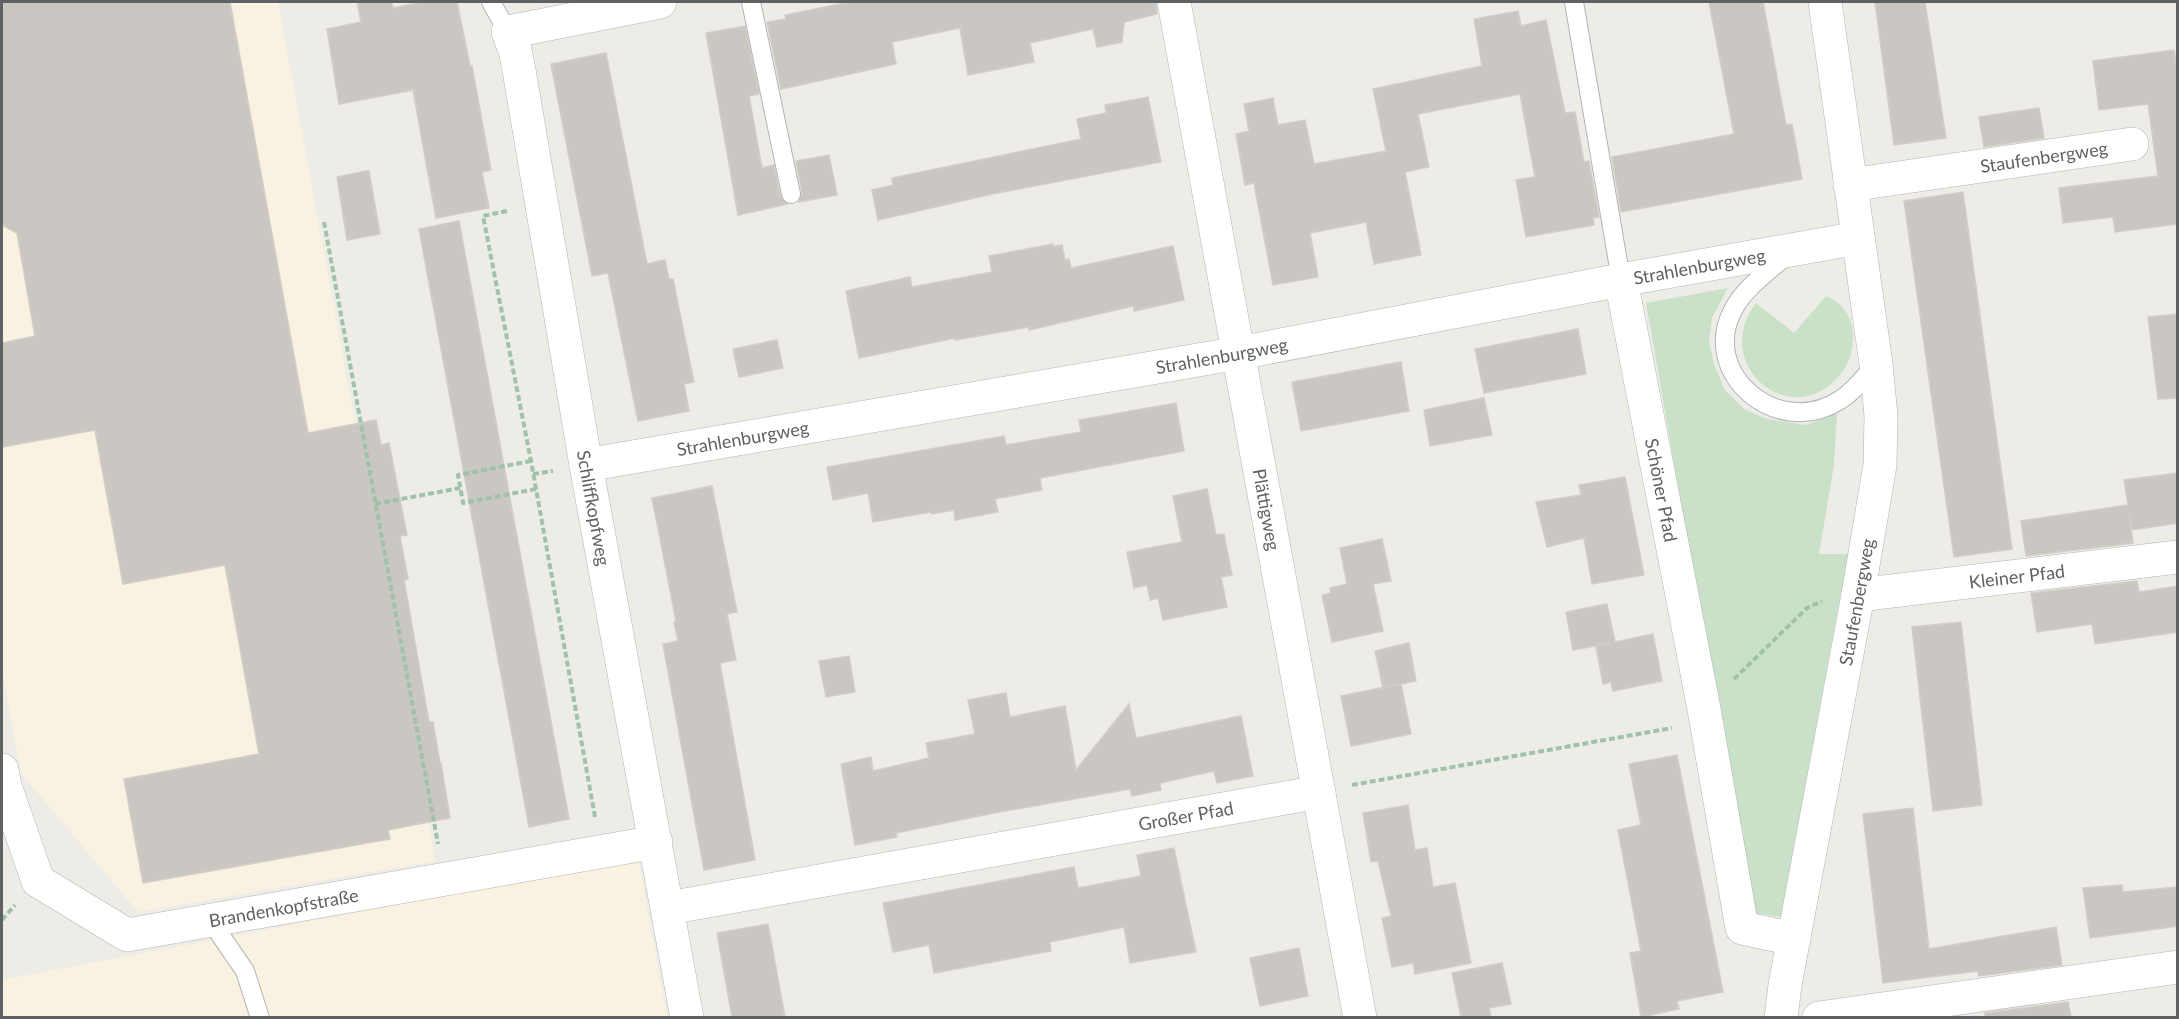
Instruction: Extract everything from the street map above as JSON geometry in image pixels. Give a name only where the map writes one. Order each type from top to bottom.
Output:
[{"type":"street","points":[[508,32],[660,2]]},
{"type":"street","name":"Plättigweg","points":[[1174,2],[1360,1017]]},
{"type":"street","name":"Staufenbergweg","points":[[1781,1017],[1880,465],[1881,416],[1876,364],[1825,2]]},
{"type":"street","name":"Schliffkopfweg","points":[[508,32],[515,51],[586,465],[687,1017]]},
{"type":"street","name":"Staufenbergweg","points":[[1850,185],[2132,144]]},
{"type":"street","name":"Strahlenburgweg","points":[[586,465],[1239,353],[1621,280],[1858,238]]},
{"type":"street","name":"Schöner Pfad","points":[[1621,280],[1705,716],[1742,928],[1794,939]]},
{"type":"street","name":"Kleiner Pfad","points":[[1858,595],[2178,557]]},
{"type":"street","name":"Brandenkopfstraße","points":[[2,770],[5,786],[38,881],[128,935],[656,842]]},
{"type":"street","name":"Großer Pfad","points":[[668,908],[1319,792]]},
{"type":"street","points":[[1819,1017],[2178,967]]},
{"type":"lane","name":"Schliffkopfweg","points":[[491,2],[508,32]]},
{"type":"lane","points":[[751,2],[791,194]]},
{"type":"lane","name":"Schöner Pfad","points":[[1574,2],[1621,280]]},
{"type":"lane","points":[[1794,249],[1737,301],[1731,312],[1727,323],[1726,347],[1728,360],[1741,385],[1752,396],[1781,411],[1797,412],[1819,409],[1840,400],[1858,385],[1876,364]]},
{"type":"lane","points":[[210,920],[245,971],[260,1017]]},
{"type":"path","points":[[541,203],[483,216],[531,461],[596,823]]},
{"type":"path","points":[[324,222],[444,880]]},
{"type":"path","points":[[531,461],[458,475],[460,488],[463,503],[536,489]]},
{"type":"path","points":[[375,504],[460,488]]},
{"type":"path","points":[[1319,792],[1705,716],[1807,608],[1820,601],[1858,595]]},
{"type":"shaded area","points":[[2,2],[278,2],[435,861],[138,912],[21,773],[2,668]]},
{"type":"shaded area","points":[[638,859],[667,1017],[2,1018],[2,980]]},
{"type":"green space","points":[[1728,288],[1712,318],[1709,341],[1714,364],[1725,390],[1744,409],[1767,419],[1806,425],[1837,414],[1834,465],[1819,554],[1848,554],[1781,917],[1753,913],[1646,303]]},
{"type":"green space","points":[[1826,296],[1841,306],[1851,322],[1853,340],[1848,362],[1843,371],[1820,392],[1800,397],[1780,394],[1762,384],[1749,369],[1743,349],[1744,327],[1756,303],[1794,333]]},
{"type":"building","points":[[2,2],[230,2],[308,433],[376,420],[381,445],[389,443],[407,535],[400,536],[408,579],[404,580],[429,722],[433,722],[450,818],[388,830],[390,839],[143,883],[124,779],[259,754],[225,565],[123,584],[95,430],[2,447],[2,343],[35,336],[17,233],[2,225]]},
{"type":"building","points":[[357,2],[392,2],[393,8],[422,2],[457,2],[470,66],[472,66],[491,170],[482,172],[489,208],[436,218],[413,90],[339,104],[327,29],[361,22]]},
{"type":"building","points":[[850,2],[1156,2],[1157,14],[1124,22],[1122,42],[1097,47],[1093,29],[1030,43],[1034,62],[968,75],[960,28],[892,42],[896,64],[781,89],[767,22],[786,19],[785,15]]},
{"type":"building","points":[[1709,2],[1763,2],[1786,125],[1792,124],[1802,179],[1621,212],[1612,157],[1734,134]]},
{"type":"building","points":[[1875,2],[1925,2],[1946,138],[1894,145]]},
{"type":"building","points":[[1518,11],[1521,26],[1546,20],[1565,113],[1575,112],[1584,162],[1589,161],[1599,217],[1593,218],[1594,225],[1526,237],[1516,180],[1535,177],[1520,94],[1418,114],[1429,167],[1405,172],[1421,255],[1374,264],[1366,222],[1310,233],[1318,277],[1273,285],[1254,183],[1245,185],[1236,134],[1249,131],[1244,104],[1273,98],[1278,125],[1305,120],[1314,164],[1386,151],[1373,89],[1482,66],[1474,19]]},
{"type":"building","points":[[745,26],[759,94],[749,96],[762,168],[774,165],[780,196],[787,204],[738,215],[706,33]]},
{"type":"building","points":[[2174,50],[2178,74],[2178,224],[2115,232],[2113,217],[2063,223],[2059,188],[2158,176],[2148,104],[2099,110],[2093,61]]},
{"type":"building","points":[[606,53],[647,264],[665,260],[669,279],[673,279],[694,382],[684,384],[689,411],[638,421],[608,273],[592,276],[551,64]]},
{"type":"building","points":[[1148,97],[1161,162],[992,194],[878,220],[872,190],[893,185],[892,178],[1081,139],[1077,119],[1106,113],[1105,105]]},
{"type":"building","points":[[2039,108],[2044,138],[1984,147],[1979,117]]},
{"type":"building","points":[[829,155],[837,195],[799,202],[802,192],[796,161]]},
{"type":"building","points":[[369,171],[380,234],[347,240],[337,177]]},
{"type":"building","points":[[1963,192],[2012,549],[1954,557],[1904,201]]},
{"type":"building","points":[[459,221],[569,819],[529,827],[419,229]]},
{"type":"building","points":[[1053,244],[1053,247],[1062,245],[1065,260],[1069,259],[1071,268],[1173,246],[1184,300],[1134,311],[1133,306],[1029,330],[1029,327],[955,340],[955,338],[859,358],[846,291],[910,277],[912,287],[992,272],[989,256]]},
{"type":"building","points":[[2178,314],[2178,398],[2158,399],[2148,317]]},
{"type":"building","points":[[1578,329],[1586,374],[1484,393],[1475,349]]},
{"type":"building","points":[[777,340],[783,368],[739,377],[733,349]]},
{"type":"building","points":[[1401,362],[1409,411],[1301,431],[1292,382]]},
{"type":"building","points":[[1484,398],[1492,435],[1430,446],[1424,410]]},
{"type":"building","points":[[1176,403],[1184,451],[1040,478],[1042,490],[995,499],[998,512],[955,520],[954,510],[873,522],[868,493],[833,500],[827,467],[1004,436],[1006,445],[1081,432],[1079,420]]},
{"type":"building","points":[[2178,473],[2178,523],[2132,530],[2129,515],[2133,543],[2026,556],[2021,521],[2128,505],[2124,480]]},
{"type":"building","points":[[1625,477],[1644,575],[1592,584],[1584,538],[1547,547],[1536,502],[1581,495],[1579,485]]},
{"type":"building","points":[[712,486],[737,612],[727,614],[736,660],[720,663],[755,860],[704,870],[663,644],[678,641],[652,498]]},
{"type":"building","points":[[1207,489],[1216,535],[1224,534],[1232,575],[1221,577],[1227,607],[1163,620],[1158,598],[1150,600],[1147,585],[1134,588],[1127,552],[1182,542],[1173,496]]},
{"type":"building","points":[[1382,539],[1391,581],[1373,584],[1383,631],[1332,642],[1322,595],[1331,593],[1330,588],[1347,584],[1340,548]]},
{"type":"building","points":[[2137,581],[2139,592],[2178,586],[2178,632],[2095,644],[2092,624],[2037,632],[2031,593]]},
{"type":"building","points":[[1607,604],[1615,642],[1653,634],[1662,681],[1613,691],[1611,682],[1603,684],[1596,646],[1610,643],[1573,650],[1566,612]]},
{"type":"building","points":[[1961,622],[1982,805],[1933,811],[1912,627]]},
{"type":"building","points":[[1409,643],[1416,681],[1383,688],[1375,651]]},
{"type":"building","points":[[849,656],[855,692],[826,697],[819,661]]},
{"type":"building","points":[[1401,684],[1411,734],[1351,746],[1341,696]]},
{"type":"building","points":[[1006,693],[1010,717],[1065,706],[1076,770],[1129,704],[1136,738],[1241,716],[1253,776],[1217,783],[1214,771],[1160,783],[1161,790],[1132,796],[1130,789],[994,813],[896,833],[897,837],[855,845],[841,764],[871,757],[873,771],[929,758],[926,743],[975,734],[968,700]]},
{"type":"building","points":[[1677,755],[1723,992],[1677,1001],[1679,1009],[1641,1017],[1630,953],[1641,951],[1618,830],[1641,825],[1629,764]]},
{"type":"building","points":[[1408,805],[1415,850],[1427,848],[1433,887],[1455,883],[1471,963],[1415,974],[1413,963],[1392,967],[1382,918],[1391,916],[1378,861],[1371,862],[1363,813]]},
{"type":"building","points":[[1913,808],[1929,949],[2056,927],[2062,965],[1979,976],[1978,971],[1883,983],[1863,814]]},
{"type":"building","points":[[1174,848],[1196,952],[1130,963],[1124,927],[1050,942],[1051,951],[934,973],[929,945],[893,952],[883,903],[1074,867],[1078,888],[1141,876],[1137,855]]},
{"type":"building","points":[[2122,885],[2123,892],[2178,887],[2178,926],[2090,938],[2083,888]]},
{"type":"building","points":[[768,924],[785,1017],[732,1017],[717,933]]},
{"type":"building","points":[[1299,948],[1308,996],[1260,1006],[1250,958]]},
{"type":"building","points":[[1502,963],[1511,1004],[1489,1008],[1491,1017],[1461,1017],[1452,973]]},
{"type":"building","points":[[2068,1002],[2071,1017],[1985,1017],[1985,1013]]}]
